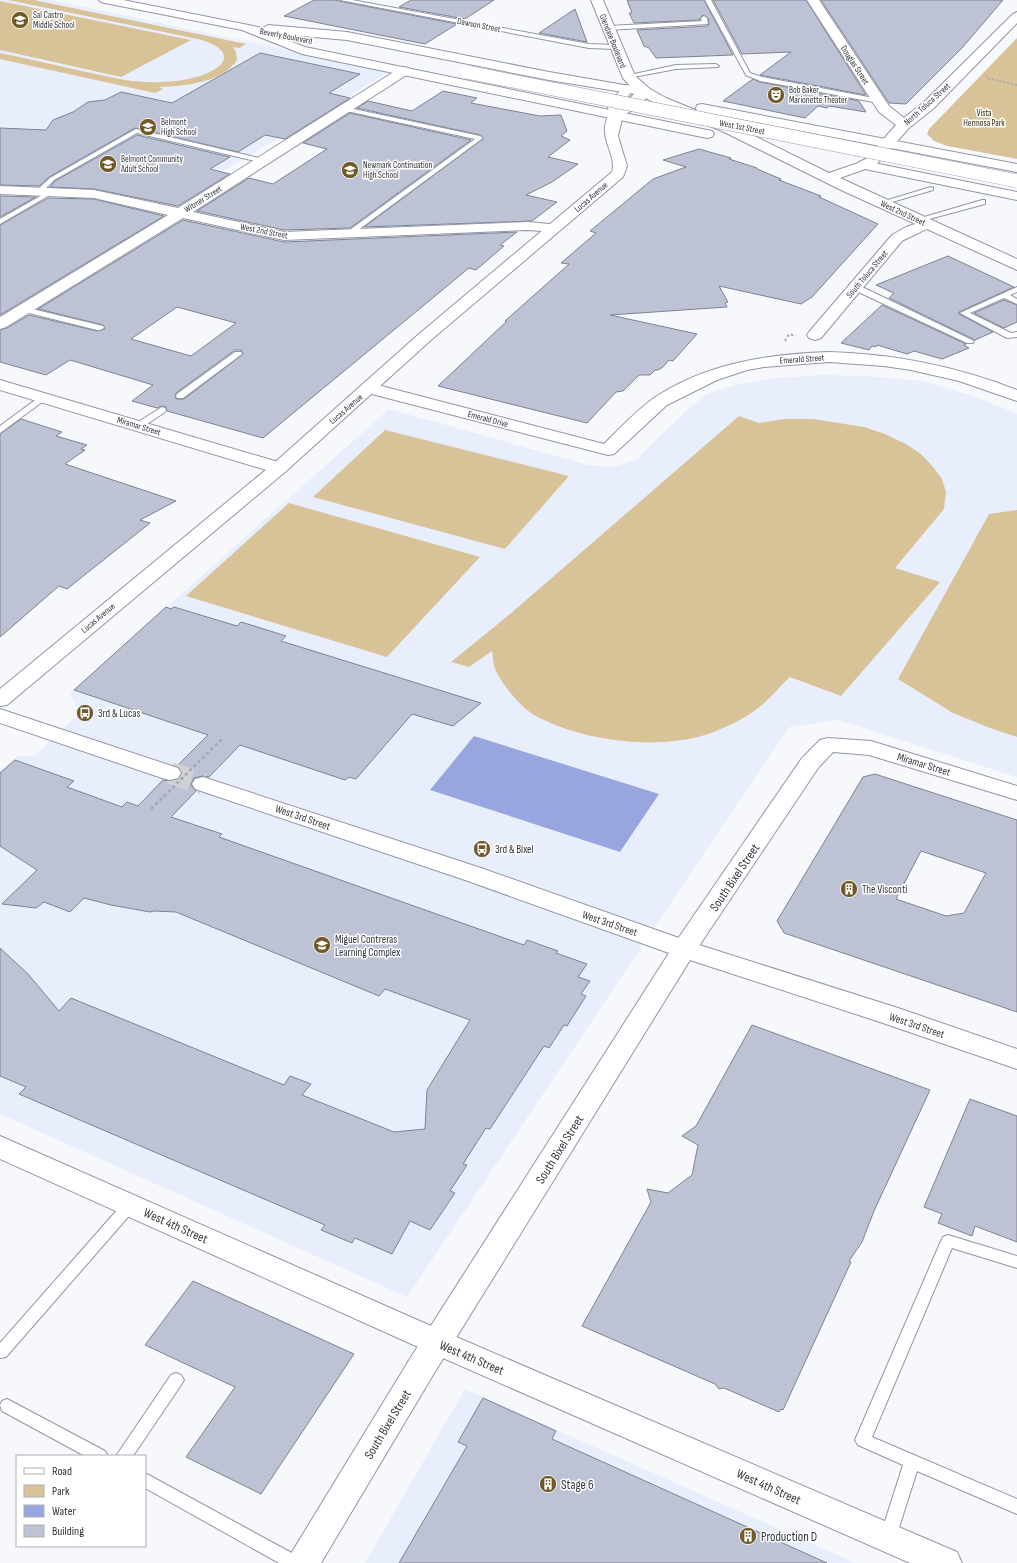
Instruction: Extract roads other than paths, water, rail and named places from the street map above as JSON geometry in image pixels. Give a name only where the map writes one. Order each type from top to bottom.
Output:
[{"type":"street","name":"Beverly Boulevard","points":[[105,0],[467,72]]},
{"type":"street","name":"Glendale Boulevard","points":[[597,0],[615,47],[634,87]]},
{"type":"street","name":"Douglas Street","points":[[813,0],[884,109],[904,125]]},
{"type":"street","name":"North Toluca Street","points":[[828,178],[864,166],[870,162],[904,125],[929,105],[1017,16]]},
{"type":"street","points":[[244,27],[302,50],[707,134]]},
{"type":"street","points":[[244,27],[347,36],[549,76],[656,90],[685,104],[698,107],[1017,168]]},
{"type":"street","name":"Witmer Street","points":[[0,324],[182,212],[404,71]]},
{"type":"street","name":"West 1st Street","points":[[467,72],[1017,181]]},
{"type":"street","points":[[616,114],[625,109],[634,87]]},
{"type":"street","name":"West 2nd Street","points":[[634,87],[661,102],[727,128],[828,178],[1017,265]]},
{"type":"street","name":"West 2nd Street","points":[[634,87],[664,113],[707,134],[736,145],[791,160]]},
{"type":"street","name":"Lucas Avenue","points":[[0,700],[279,468],[370,388],[425,337],[618,174],[620,165],[612,140],[612,127],[616,114]]},
{"type":"street","points":[[864,166],[1017,196]]},
{"type":"street","name":"West 2nd Street","points":[[0,190],[94,194],[182,212],[284,236],[528,226],[554,228]]},
{"type":"street","name":"South Toluca Street","points":[[815,335],[898,238],[922,222]]},
{"type":"street","name":"Emerald Street","points":[[608,450],[660,401],[701,382],[742,366],[784,359],[823,357],[862,358],[900,363],[940,370],[987,383],[1017,396]]},
{"type":"street","name":"Miramar Street","points":[[0,385],[279,468]]},
{"type":"street","name":"Emerald Drive","points":[[370,388],[608,450]]},
{"type":"street","points":[[0,716],[170,773]]},
{"type":"street","name":"Miramar Street","points":[[828,745],[871,748],[1017,793]]},
{"type":"street","name":"South Bixel Street","points":[[303,1563],[437,1342],[684,949],[810,763],[828,745]]},
{"type":"street","name":"West 3rd Street","points":[[203,784],[473,874],[684,949],[889,1015],[1017,1059]]},
{"type":"street","name":"West 4th Street","points":[[0,1147],[437,1342],[946,1563]]},
{"type":"lane","name":"Dawson Street","points":[[343,0],[589,46],[615,47]]},
{"type":"lane","points":[[708,0],[748,74],[760,78],[879,101]]},
{"type":"lane","points":[[608,28],[706,23],[704,18]]},
{"type":"lane","points":[[634,87],[676,67],[716,66]]},
{"type":"lane","points":[[344,109],[480,138],[350,234]]},
{"type":"lane","points":[[0,222],[45,192],[52,178],[136,131],[263,161]]},
{"type":"lane","points":[[882,203],[931,190]]},
{"type":"lane","points":[[922,222],[982,202]]},
{"type":"lane","points":[[855,287],[970,341]]},
{"type":"lane","points":[[1017,289],[964,313],[1010,336],[1017,334]]},
{"type":"lane","points":[[1004,296],[1017,302]]},
{"type":"lane","points":[[24,309],[100,328]]},
{"type":"lane","points":[[180,396],[238,354]]},
{"type":"lane","points":[[0,430],[42,398]]},
{"type":"lane","points":[[138,426],[162,410]]},
{"type":"lane","points":[[1,1352],[130,1205]]},
{"type":"lane","points":[[1017,1262],[948,1241],[863,1440],[1017,1506]]},
{"type":"lane","points":[[125,1455],[176,1380]]},
{"type":"lane","points":[[7,1406],[98,1455]]},
{"type":"lane","points":[[887,1538],[912,1461]]},
{"type":"lane","points":[[146,1481],[295,1563]]},
{"type":"water","points":[[474,736],[659,794],[620,852],[430,790]]},
{"type":"tunnel","points":[[170,773],[203,784]]},
{"type":"place","name":"Sal Castro Middle School","points":[[20,20]]},
{"type":"place","name":"Bob Baker Marionette Theater","points":[[776,95]]},
{"type":"place","name":"Belmont High School","points":[[148,127]]},
{"type":"place","name":"Belmont Community Adult School","points":[[108,164]]},
{"type":"place","name":"Newmark Continuation High School","points":[[350,170]]},
{"type":"place","name":"3rd & Lucas","points":[[85,713]]},
{"type":"place","name":"3rd & Bixel","points":[[482,849]]},
{"type":"place","name":"The Visconti","points":[[849,889]]},
{"type":"place","name":"Miguel Contreras Learning Complex","points":[[322,945]]},
{"type":"place","name":"Stage 6","points":[[548,1484]]},
{"type":"place","name":"Production D","points":[[748,1536]]},
{"type":"park label","name":"Vista Hermosa Park","points":[[984,118]]}]
